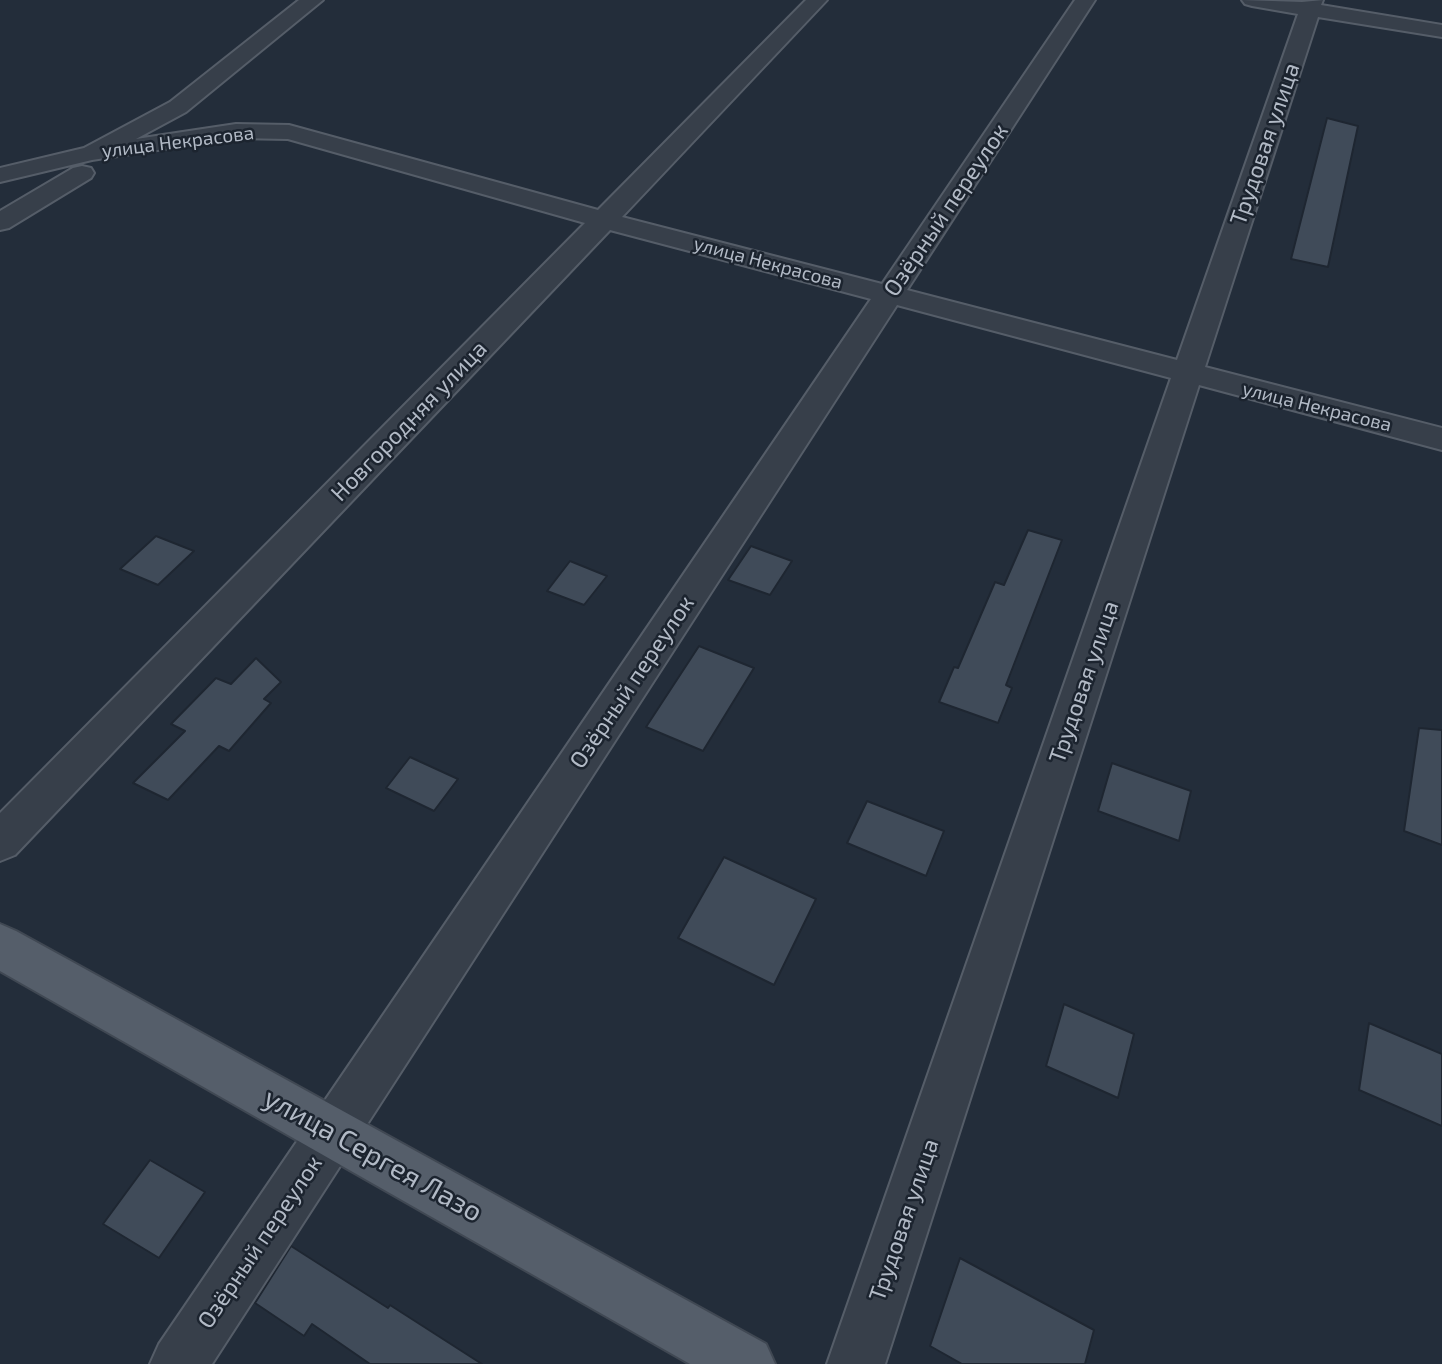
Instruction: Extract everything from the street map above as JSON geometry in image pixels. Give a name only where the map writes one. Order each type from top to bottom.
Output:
[{"type":"main road","name":"улица Сергея Лазо","points":[[0,946],[746,1364]]},
{"type":"street","points":[[0,222],[87,163],[178,107],[296,10],[313,0]]},
{"type":"street","name":"Новгородняя улица","points":[[0,842],[817,0]]},
{"type":"street","name":"Озёрный переулок","points":[[178,1364],[1086,0]]},
{"type":"street","points":[[1252,0],[1311,5],[1442,32]]},
{"type":"street","name":"Трудовая улица","points":[[856,1364],[1311,5]]},
{"type":"street","name":"улица Некрасова","points":[[87,163],[236,131],[289,132],[604,220],[1442,439]]},
{"type":"street","points":[[0,175],[87,163]]},
{"type":"building","points":[[1327,118],[1358,126],[1328,267],[1291,259]]},
{"type":"building","points":[[1028,530],[1062,540],[1006,685],[1012,688],[998,723],[939,702],[954,667],[958,668],[995,582],[1004,585]]},
{"type":"building","points":[[156,536],[194,551],[158,585],[120,569]]},
{"type":"building","points":[[751,546],[792,561],[770,595],[728,580]]},
{"type":"building","points":[[570,561],[607,576],[584,605],[547,591]]},
{"type":"building","points":[[699,646],[754,668],[703,751],[646,727]]},
{"type":"building","points":[[256,658],[281,682],[264,699],[271,703],[229,751],[219,746],[168,800],[133,783],[185,731],[171,724],[216,678],[231,684]]},
{"type":"building","points":[[1419,728],[1442,730],[1442,845],[1404,831]]},
{"type":"building","points":[[410,757],[458,779],[434,811],[386,788]]},
{"type":"building","points":[[1112,763],[1191,791],[1179,841],[1098,811]]},
{"type":"building","points":[[867,801],[944,831],[926,876],[847,843]]},
{"type":"building","points":[[724,857],[816,899],[774,985],[678,938]]},
{"type":"building","points":[[1064,1004],[1134,1034],[1118,1098],[1046,1066]]},
{"type":"building","points":[[1369,1023],[1442,1054],[1442,1126],[1359,1090]]},
{"type":"building","points":[[150,1160],[205,1192],[159,1258],[103,1224]]},
{"type":"building","points":[[291,1246],[482,1364],[370,1364],[312,1324],[304,1336],[255,1303]]},
{"type":"building","points":[[960,1258],[1094,1330],[1085,1364],[962,1364],[930,1346]]}]
